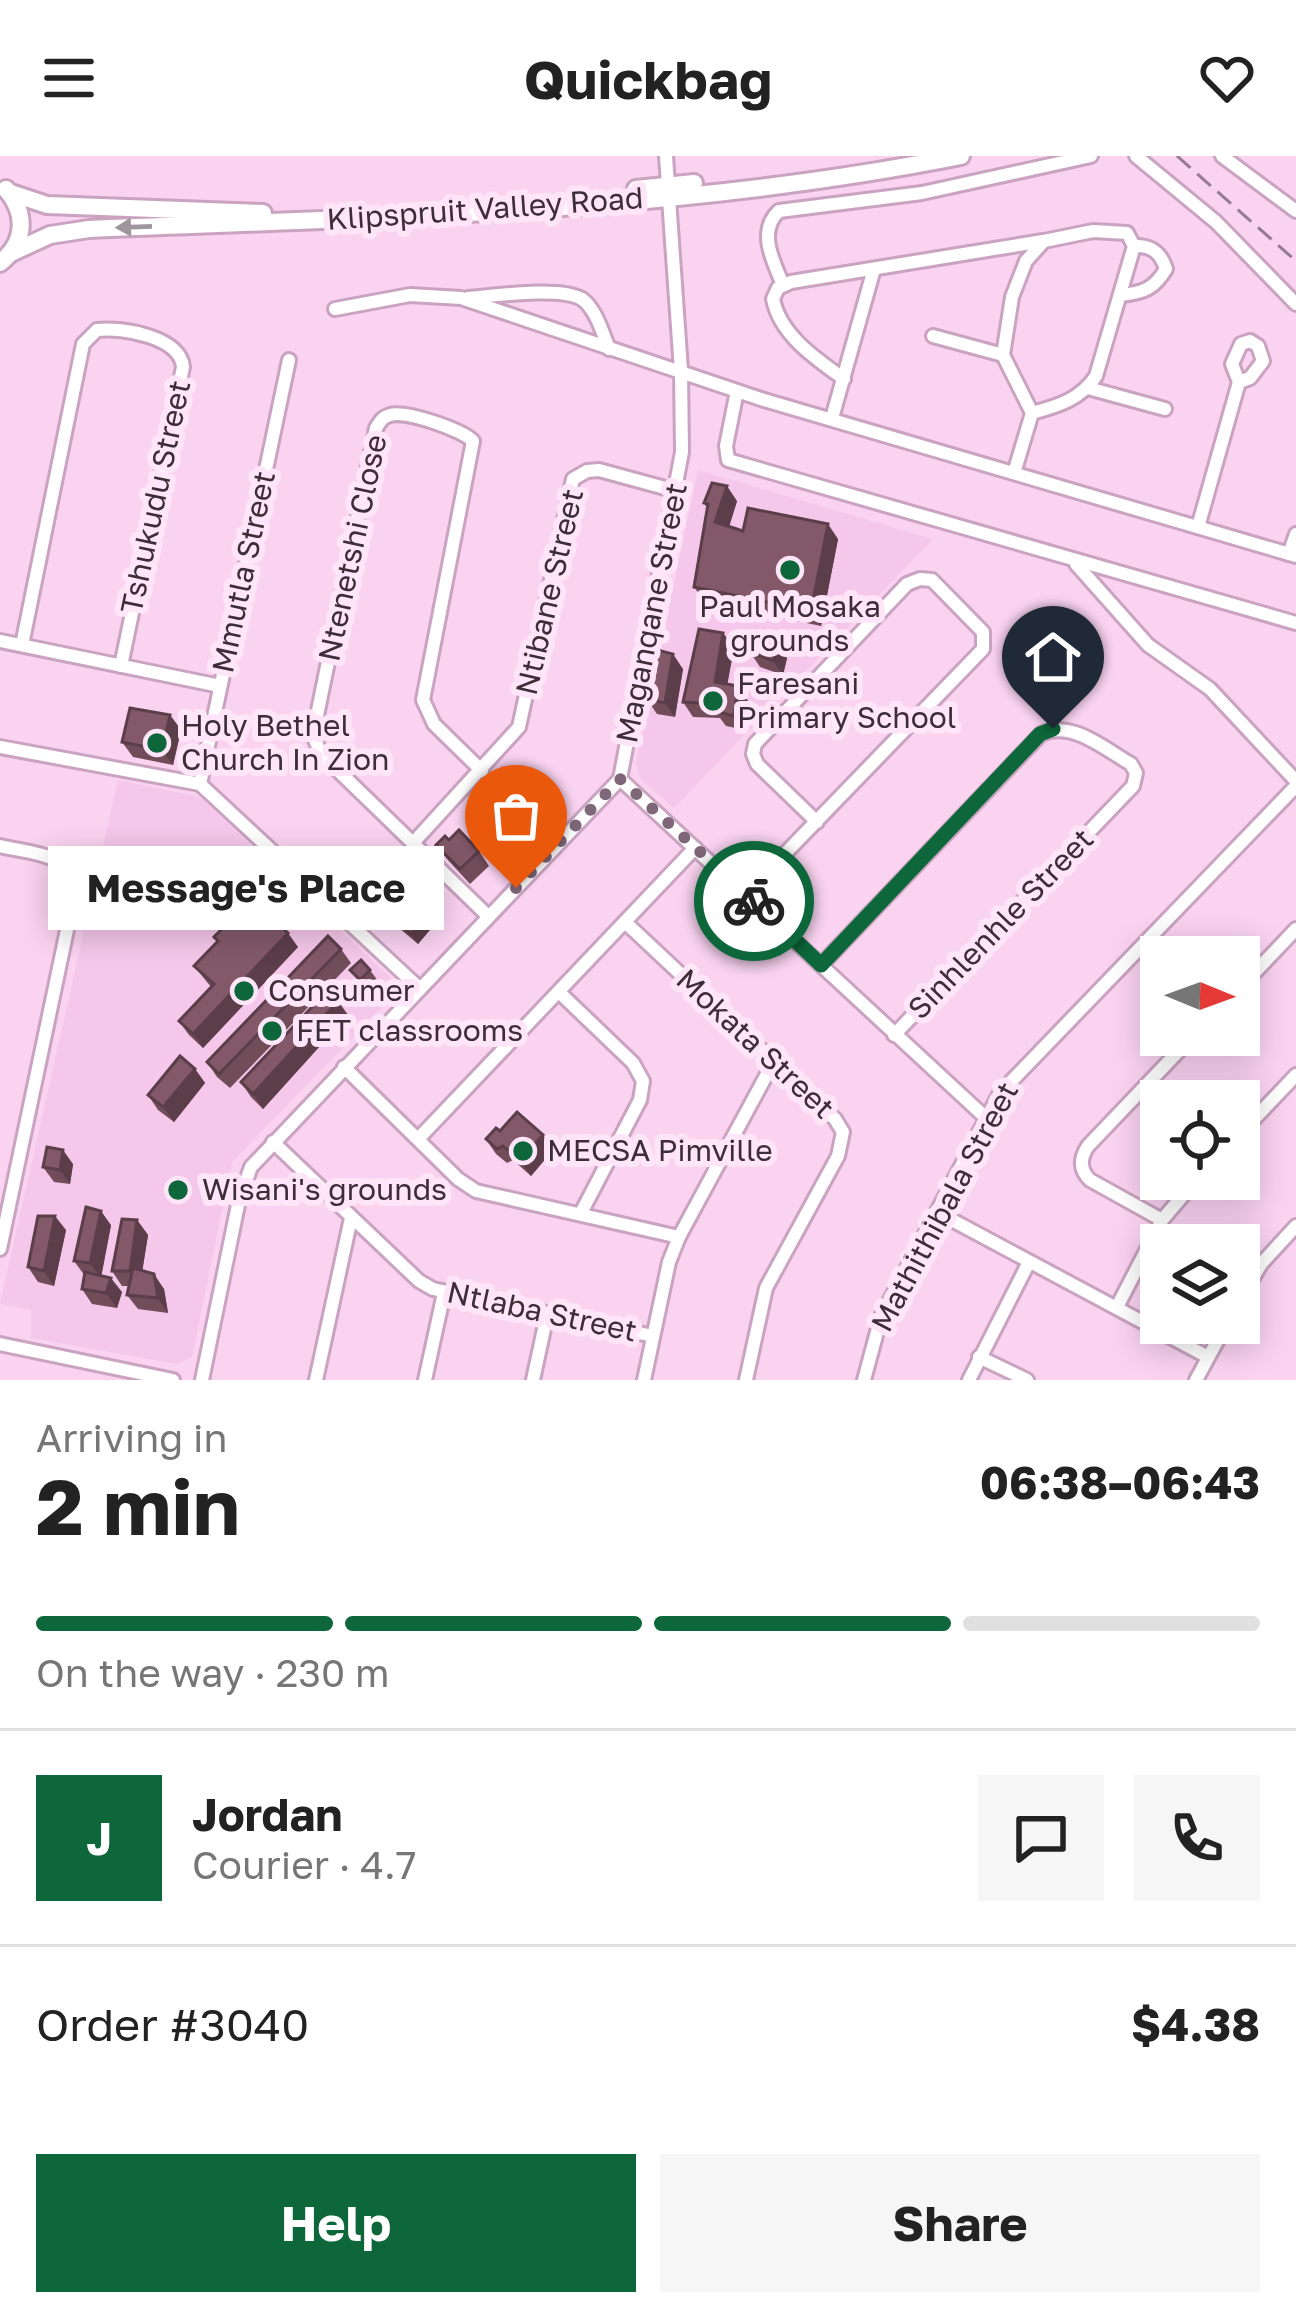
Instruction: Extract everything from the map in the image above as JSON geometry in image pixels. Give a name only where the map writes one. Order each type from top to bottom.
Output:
[{"type":"street","name":"Maganqane Street","points":[[202,1380],[239,1200],[251,1167],[620,779],[682,452],[666,156]]},
{"type":"street","name":"Klipspruit Valley Road","points":[[6,258],[50,235],[89,229],[490,213],[923,156]]},
{"type":"street","name":"Klipspruit Valley Road","points":[[4,189],[47,205],[293,214],[800,182],[961,156]]},
{"type":"street","points":[[783,285],[768,242],[771,218],[779,211],[922,193],[1091,156]]},
{"type":"street","points":[[1136,156],[1216,222],[1296,304]]},
{"type":"street","points":[[1222,156],[1296,211]]},
{"type":"street","points":[[4,189],[21,215],[21,229],[6,258]]},
{"type":"street","points":[[844,380],[784,326],[773,299],[783,285],[1115,230],[1127,233],[1135,247],[1088,388],[1073,399],[1032,413]]},
{"type":"street","points":[[1014,473],[1032,413],[1003,355],[1012,297],[1026,261],[1044,241]]},
{"type":"street","points":[[1120,295],[1145,291],[1157,284],[1166,269],[1162,256],[1150,247],[1135,247]]},
{"type":"street","points":[[832,418],[874,268]]},
{"type":"street","points":[[335,309],[410,295],[575,296],[589,306],[609,349]]},
{"type":"street","points":[[461,298],[737,391],[1293,555],[1296,534]]},
{"type":"street","name":"Tshukudu Street","points":[[22,645],[83,344],[90,334],[110,329],[166,343],[183,362],[122,666]]},
{"type":"street","points":[[933,336],[1003,355]]},
{"type":"street","name":"Mmutla Street","points":[[200,784],[290,360]]},
{"type":"street","points":[[1198,527],[1239,382]]},
{"type":"street","points":[[1088,388],[1165,409]]},
{"type":"street","points":[[737,391],[726,446],[728,460],[1296,623]]},
{"type":"street","name":"Ntenetshi Close","points":[[482,771],[434,724],[423,700],[472,441],[464,433],[403,414],[391,415],[376,428],[313,735],[321,754],[488,916]]},
{"type":"street","name":"Ntibane Street","points":[[413,843],[482,771],[521,721],[573,479],[598,470],[676,491]]},
{"type":"street","points":[[1074,561],[1148,645],[1210,689],[1296,784]]},
{"type":"street","points":[[746,894],[817,822],[983,649],[983,632],[932,580],[907,584],[755,744],[757,764],[817,822]]},
{"type":"street","points":[[0,640],[220,686]]},
{"type":"street","name":"Sinhlenhle Street","points":[[821,965],[1040,734],[1057,728],[1076,732],[1131,764],[1135,784],[894,1035]]},
{"type":"street","points":[[0,750],[200,784],[419,988]]},
{"type":"street","points":[[620,779],[986,1118]]},
{"type":"street","name":"Mathithibala Street","points":[[864,1380],[881,1317],[986,1118],[1019,1070],[1296,784]]},
{"type":"street","points":[[0,846],[60,860],[71,870],[76,886],[0,1250]]},
{"type":"street","points":[[419,1138],[695,848]]},
{"type":"street","name":"Mokata Street","points":[[625,922],[838,1122],[843,1140],[766,1288],[746,1380]]},
{"type":"street","points":[[1260,967],[1294,934]]},
{"type":"street","points":[[560,993],[633,1064],[643,1081],[640,1100],[580,1213]]},
{"type":"street","points":[[1162,1220],[1090,1180],[1082,1159],[1088,1146],[1174,1056]]},
{"type":"street","points":[[644,1380],[679,1237],[773,1063]]},
{"type":"street","points":[[344,1067],[476,1191],[679,1237]]},
{"type":"street","points":[[1260,1113],[1296,1075]]},
{"type":"street","name":"Ntlaba Street","points":[[273,1142],[419,1281],[444,1293],[653,1336]]},
{"type":"street","points":[[1118,1307],[1162,1220],[1179,1200]]},
{"type":"street","points":[[937,1212],[1208,1357]]},
{"type":"street","points":[[316,1380],[351,1219]]},
{"type":"street","points":[[1260,1266],[1296,1226]]},
{"type":"street","points":[[969,1380],[1029,1262]]},
{"type":"street","points":[[425,1380],[444,1293]]},
{"type":"street","points":[[533,1380],[547,1316]]},
{"type":"street","points":[[0,1344],[173,1380]]},
{"type":"street","points":[[1196,1380],[1215,1344]]},
{"type":"street","points":[[980,1357],[1027,1380]]},
{"type":"street","points":[[86,1380],[90,1363]]},
{"type":"shaded area","points":[[698,470],[933,539],[674,808],[640,779],[636,763]]},
{"type":"shaded area","points":[[118,780],[200,797],[395,982],[394,995],[232,1162],[192,1357],[177,1364],[31,1338],[31,1310],[0,1304]]},
{"type":"building","points":[[712,483],[727,486],[715,522],[743,531],[748,508],[828,524],[811,611],[694,587],[708,504],[704,503]]},
{"type":"building","points":[[699,629],[723,633],[715,682],[738,686],[734,716],[715,711],[717,704],[683,702]]},
{"type":"building","points":[[755,637],[777,644],[773,661],[750,652]]},
{"type":"building","points":[[657,650],[673,654],[665,703],[647,699]]},
{"type":"building","points":[[130,708],[170,715],[162,750],[122,742]]},
{"type":"building","points":[[459,830],[479,851],[460,869],[436,845]]},
{"type":"building","points":[[251,899],[288,933],[193,1034],[179,1021],[214,984],[194,966]]},
{"type":"building","points":[[408,899],[427,915],[411,934],[392,918]]},
{"type":"building","points":[[328,936],[341,949],[219,1074],[207,1062]]},
{"type":"building","points":[[361,960],[370,970],[360,980],[350,970]]},
{"type":"building","points":[[327,991],[338,1001],[253,1094],[241,1082]]},
{"type":"building","points":[[180,1056],[195,1069],[163,1107],[148,1095]]},
{"type":"building","points":[[517,1112],[543,1135],[520,1161],[486,1139]]},
{"type":"building","points":[[47,1147],[63,1150],[60,1170],[43,1167]]},
{"type":"building","points":[[86,1207],[101,1211],[90,1263],[74,1261]]},
{"type":"building","points":[[38,1216],[55,1216],[44,1271],[28,1267]]},
{"type":"building","points":[[122,1219],[137,1220],[130,1271],[112,1271]]},
{"type":"building","points":[[133,1268],[154,1274],[158,1298],[127,1295]]},
{"type":"building","points":[[85,1272],[111,1278],[106,1293],[82,1289]]},
{"type":"railway","points":[[1177,156],[1296,261]]},
{"type":"way so far","points":[[516,888],[620,779],[754,901]]},
{"type":"place","name":"Paul Mosaka grounds","points":[[790,570]]},
{"type":"place","name":"Faresani Primary School","points":[[713,701]]},
{"type":"place","name":"Holy Bethel Church In Zion","points":[[157,743]]},
{"type":"place","name":"Message's Place","points":[[516,888]]},
{"type":"place","name":"Consumer","points":[[244,991]]},
{"type":"place","name":"FET classrooms","points":[[272,1031]]},
{"type":"place","name":"MECSA Pimville","points":[[523,1151]]},
{"type":"place","name":"Wisani's grounds","points":[[178,1190]]},
{"type":"route","points":[[754,901],[821,965],[1040,734],[1053,729]]}]
